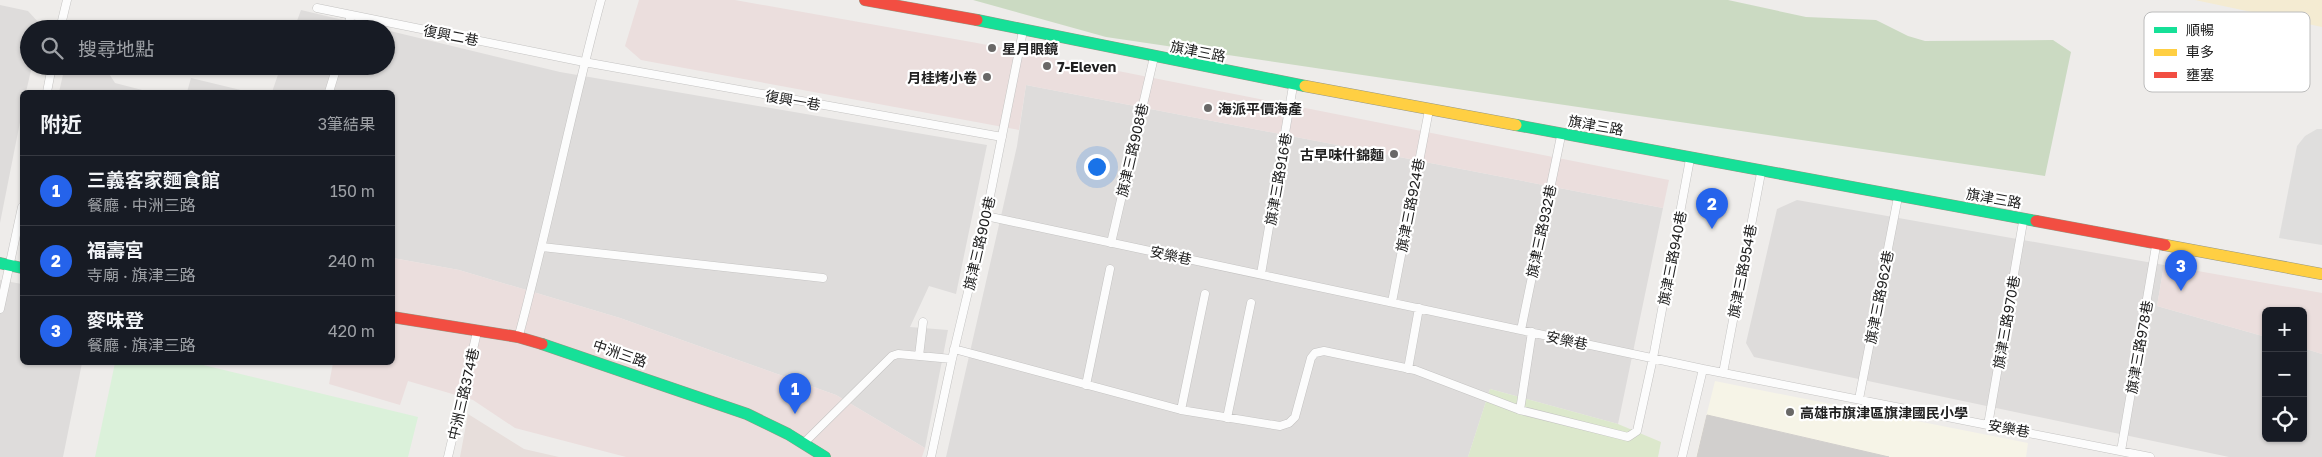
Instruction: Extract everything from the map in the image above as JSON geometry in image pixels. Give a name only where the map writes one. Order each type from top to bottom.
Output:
[{"type":"street","name":"旗津三路","points":[[865,0],[1024,29],[1154,58],[2322,274]]},
{"type":"street","points":[[5,264],[20,268]]},
{"type":"street","name":"中洲三路","points":[[395,317],[518,336],[565,350],[747,414],[803,443],[824,457]]},
{"type":"lane","points":[[62,20],[67,0]]},
{"type":"lane","points":[[518,336],[542,247],[584,62],[601,0]]},
{"type":"lane","name":"復興二巷","points":[[317,8],[376,20]]},
{"type":"lane","points":[[350,20],[351,15]]},
{"type":"lane","name":"復興二巷","points":[[395,24],[584,62]]},
{"type":"lane","name":"旗津三路900巷","points":[[931,457],[954,349],[986,216],[1024,29]]},
{"type":"lane","name":"旗津三路908巷","points":[[1111,243],[1154,58]]},
{"type":"lane","name":"復興一巷","points":[[584,62],[1002,137]]},
{"type":"lane","points":[[46,90],[50,75]]},
{"type":"lane","points":[[330,90],[334,75]]},
{"type":"lane","name":"旗津三路916巷","points":[[1261,274],[1294,84]]},
{"type":"lane","name":"旗津三路924巷","points":[[1392,302],[1429,109]]},
{"type":"lane","name":"旗津三路932巷","points":[[1521,330],[1561,133]]},
{"type":"lane","name":"旗津三路940巷","points":[[1520,410],[1628,437],[1637,431],[1653,358],[1691,157]]},
{"type":"lane","name":"旗津三路954巷","points":[[1723,373],[1761,170]]},
{"type":"lane","name":"旗津三路962巷","points":[[1859,398],[1899,196]]},
{"type":"lane","points":[[0,309],[5,264],[20,214]]},
{"type":"lane","name":"安樂巷","points":[[986,216],[1703,369],[1859,398],[2150,457]]},
{"type":"lane","name":"旗津三路970巷","points":[[1988,425],[2023,218]]},
{"type":"lane","name":"旗津三路978巷","points":[[2121,452],[2156,243]]},
{"type":"lane","points":[[542,247],[823,278]]},
{"type":"lane","points":[[1086,385],[1110,269]]},
{"type":"lane","points":[[1182,410],[1205,294]]},
{"type":"lane","points":[[1226,418],[1251,303]]},
{"type":"lane","points":[[1408,368],[1419,308]]},
{"type":"lane","points":[[919,356],[923,322]]},
{"type":"lane","name":"中洲三路374巷","points":[[448,457],[478,330]]},
{"type":"lane","points":[[954,349],[1182,410],[1280,426],[1289,423],[1295,418],[1311,358],[1315,353],[1324,351],[1408,368],[1520,410],[1532,332]]},
{"type":"lane","points":[[803,443],[872,377],[887,359],[898,354],[952,359]]},
{"type":"lane","points":[[1682,457],[1703,369]]},
{"type":"shaded area","points":[[639,0],[735,0],[977,43],[1669,180],[1663,208],[1026,85],[1019,130],[641,60],[625,46]]},
{"type":"shaded area","points":[[0,5],[28,11],[36,20],[20,20],[20,75],[30,75],[26,90],[20,90],[20,122],[0,223]]},
{"type":"shaded area","points":[[301,10],[343,20],[297,20]]},
{"type":"shaded area","points":[[395,32],[560,72],[987,145],[956,294],[929,286],[910,327],[948,330],[925,448],[836,395],[620,318],[459,270],[395,258],[395,90],[273,90],[278,75],[395,75]]},
{"type":"shaded area","points":[[63,75],[110,75],[115,83],[142,90],[59,90]]},
{"type":"shaded area","points":[[191,78],[241,90],[188,90]]},
{"type":"shaded area","points":[[1026,85],[1663,208],[1618,424],[1490,389],[1468,457],[946,457],[1017,146]]},
{"type":"shaded area","points":[[2317,129],[2322,129],[2322,245],[2279,238],[2297,146],[2305,136]]},
{"type":"shaded area","points":[[1797,200],[2164,265],[2157,306],[2262,336],[2262,442],[2307,442],[2307,349],[2322,354],[2322,457],[2229,457],[1754,357],[1746,343],[1777,209]]},
{"type":"shaded area","points":[[395,258],[459,270],[620,318],[836,395],[925,448],[922,457],[626,457],[515,428],[473,400],[408,381],[400,405],[329,384],[333,365],[395,365]]},
{"type":"shaded area","points":[[2164,265],[2322,293],[2322,354],[2307,349],[2307,307],[2262,307],[2262,336],[2157,306]]},
{"type":"shaded area","points":[[0,280],[20,284],[20,365],[82,365],[63,457],[0,457]]},
{"type":"shaded area","name":"高雄市旗津區旗津國民小學","points":[[1715,381],[2028,443],[2026,457],[1696,457]]},
{"type":"shaded area","points":[[468,414],[524,449],[559,457],[460,457]]},
{"type":"green space","points":[[973,0],[1728,0],[1806,17],[1876,20],[1908,36],[1925,41],[2053,40],[2071,52],[2045,176],[1106,37]]},
{"type":"green space","points":[[115,365],[203,365],[418,417],[408,457],[95,457]]},
{"type":"green space","points":[[1490,389],[1618,424],[1661,442],[1658,457],[1468,457]]},
{"type":"sand","points":[[2195,0],[2322,0],[2322,27],[2310,24],[2310,12],[2251,12]]},
{"type":"building","points":[[1707,415],[1889,457],[1697,457]]},
{"type":"traffic: fast","points":[[977,20],[1305,86]]},
{"type":"traffic: fast","points":[[1516,125],[2036,221]]},
{"type":"traffic: fast","points":[[0,263],[20,268]]},
{"type":"traffic: fast","points":[[542,344],[747,414],[788,434],[825,457]]},
{"type":"traffic: slow","points":[[1305,86],[1516,125]]},
{"type":"traffic: slow","points":[[2165,245],[2322,274]]},
{"type":"traffic: jam","points":[[865,0],[977,20]]},
{"type":"traffic: jam","points":[[2036,221],[2165,245]]},
{"type":"traffic: jam","points":[[395,317],[518,337],[542,344]]},
{"type":"place","name":"星月眼鏡","points":[[992,48]]},
{"type":"place","name":"7-Eleven","points":[[1047,66]]},
{"type":"place","name":"月桂烤小卷","points":[[987,77]]},
{"type":"place","name":"海派平價海產","points":[[1208,108]]},
{"type":"place","name":"古早味什錦麵","points":[[1394,154]]},
{"type":"place","name":"福壽宮","points":[[1712,229]]},
{"type":"place","name":"麥味登","points":[[2181,291]]},
{"type":"place","name":"高雄市旗津區旗津國民小學","points":[[1790,412]]},
{"type":"place","name":"三義客家麵食館","points":[[795,414]]}]
